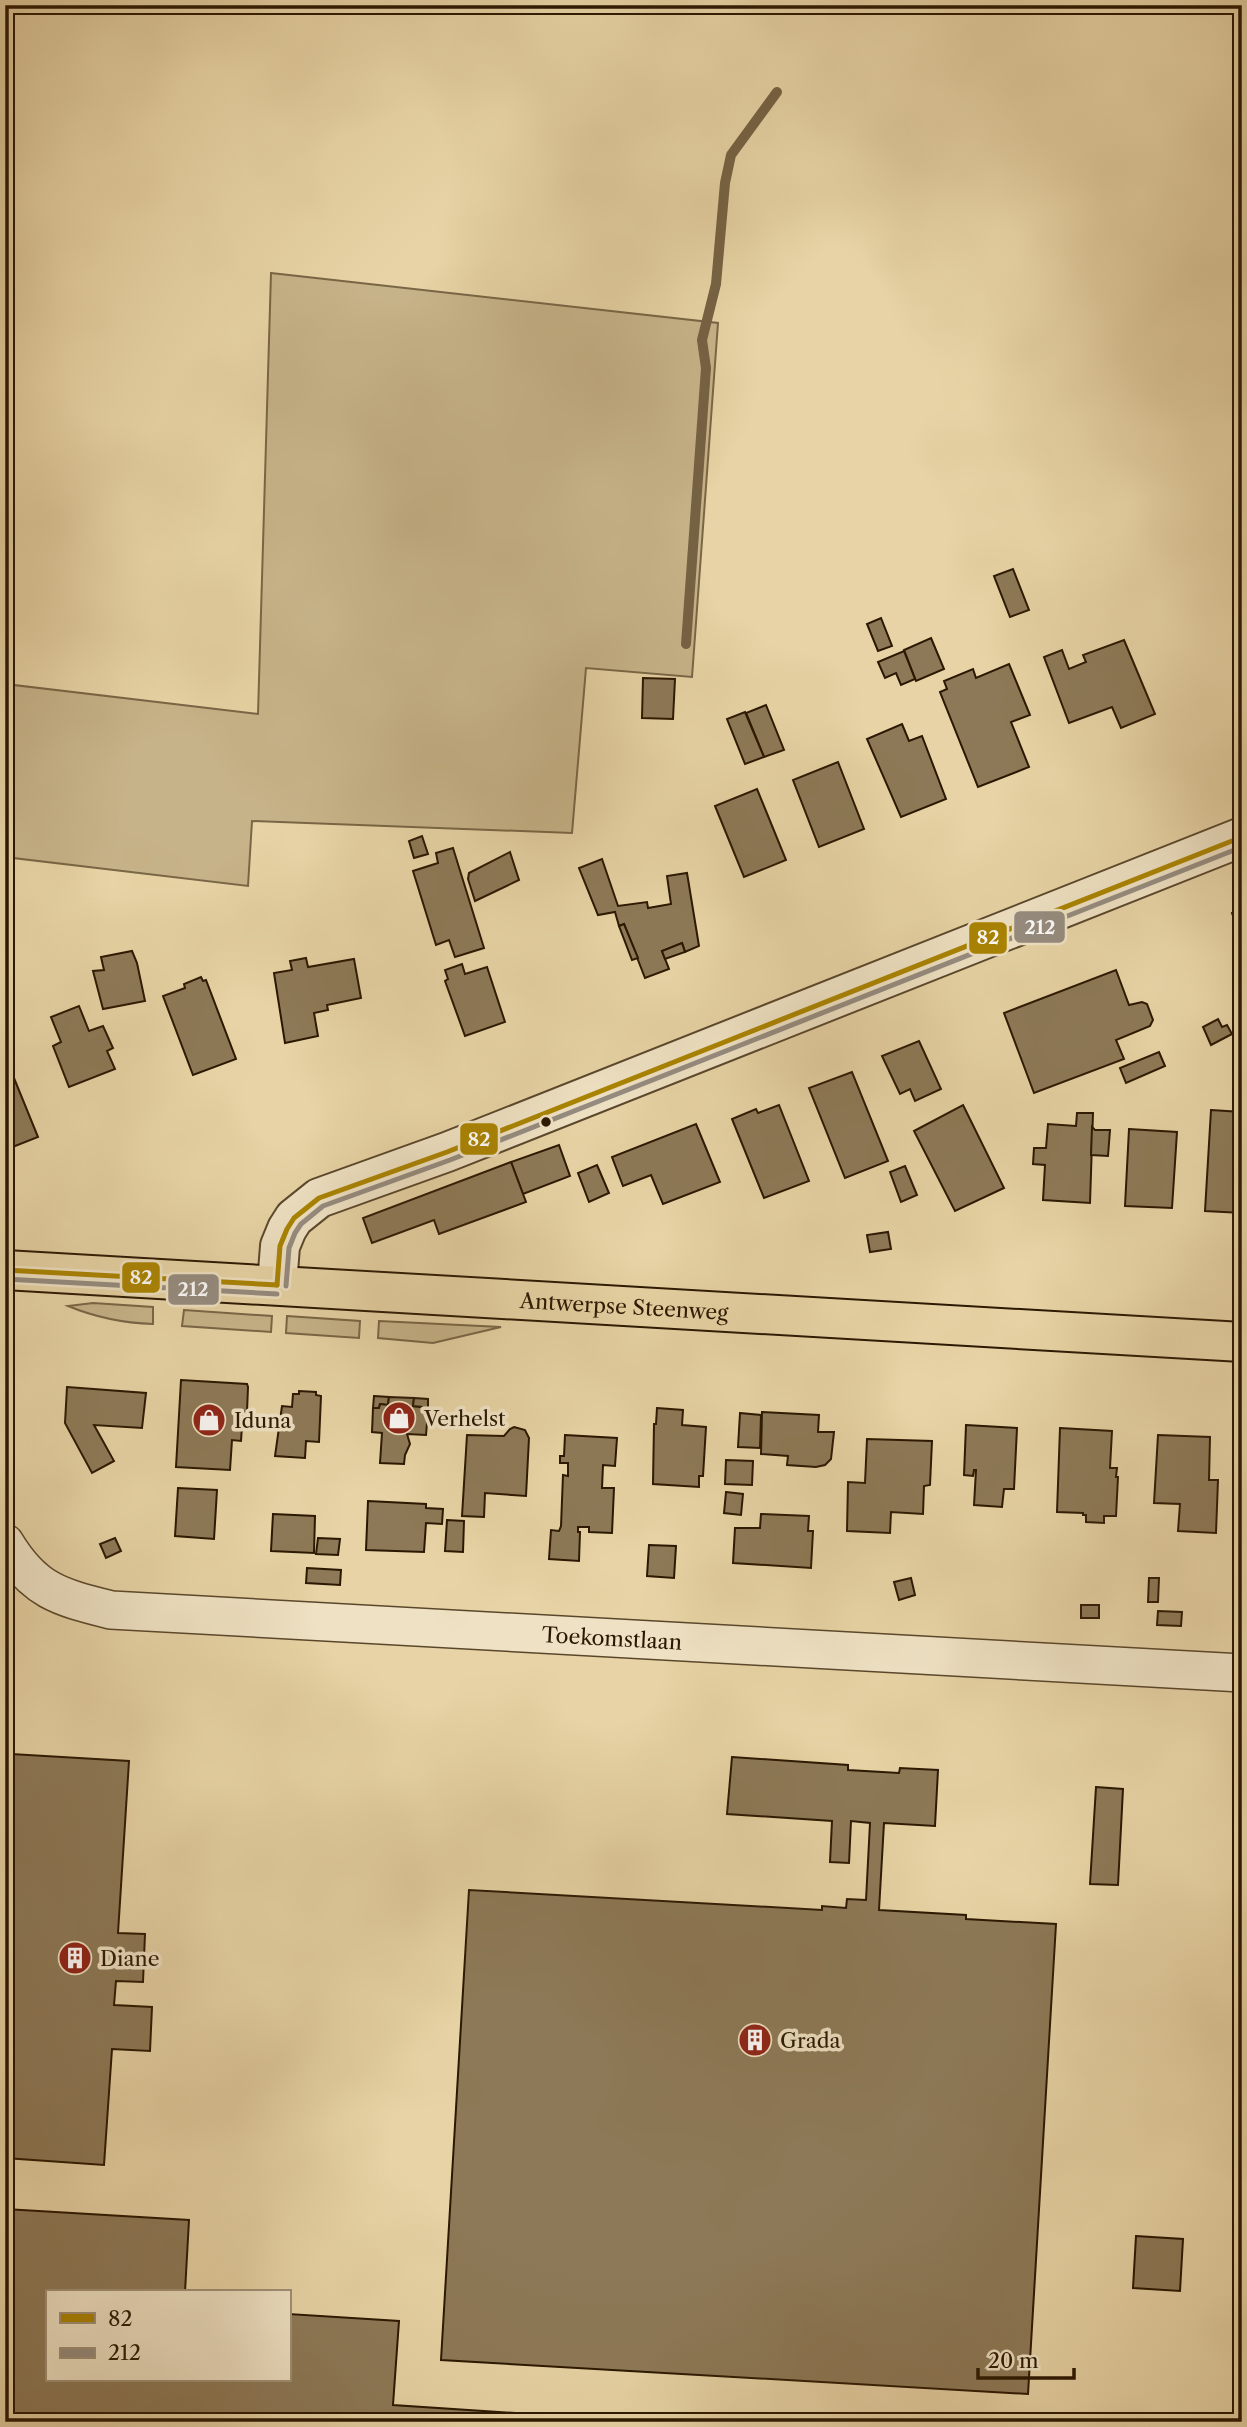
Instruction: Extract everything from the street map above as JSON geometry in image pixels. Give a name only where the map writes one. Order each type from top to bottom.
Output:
[{"type":"main road","name":"Antwerpse Steenweg","points":[[5,1269],[1242,1342]]},
{"type":"street","points":[[277,1286],[281,1247],[287,1229],[294,1218],[319,1198],[447,1152],[1242,837]]},
{"type":"street","name":"Toekomstlaan","points":[[5,1543],[27,1573],[42,1586],[73,1601],[111,1610],[1242,1673]]},
{"type":"shaded area","points":[[271,273],[718,323],[692,677],[586,668],[572,833],[252,821],[248,886],[5,857],[5,684],[258,714]]},
{"type":"shaded area","points":[[93,1303],[153,1307],[153,1324],[110,1319],[68,1306]]},
{"type":"shaded area","points":[[184,1310],[272,1316],[271,1332],[182,1326]]},
{"type":"shaded area","points":[[287,1316],[360,1321],[359,1338],[286,1333]]},
{"type":"shaded area","points":[[379,1321],[501,1327],[433,1343],[378,1338]]},
{"type":"building","points":[[1013,569],[1029,610],[1010,617],[994,576]]},
{"type":"building","points":[[881,618],[892,646],[878,651],[867,624]]},
{"type":"building","points":[[931,638],[944,669],[916,681],[904,650]]},
{"type":"building","points":[[1124,640],[1155,714],[1121,728],[1112,707],[1069,723],[1044,657],[1062,650],[1069,669],[1086,662],[1083,655]]},
{"type":"building","points":[[904,651],[915,679],[901,685],[896,673],[885,678],[878,662]]},
{"type":"building","points":[[1009,664],[1030,715],[1011,722],[1029,767],[978,787],[940,692],[947,689],[944,681],[973,669],[976,678]]},
{"type":"building","points":[[643,678],[675,679],[673,719],[642,718]]},
{"type":"building","points":[[766,705],[784,750],[764,757],[746,713]]},
{"type":"building","points":[[745,712],[764,757],[745,764],[727,719]]},
{"type":"building","points":[[902,724],[909,741],[922,736],[946,799],[901,817],[867,739]]},
{"type":"building","points":[[838,762],[864,829],[819,847],[793,780]]},
{"type":"building","points":[[757,789],[786,860],[744,877],[715,806]]},
{"type":"building","points":[[422,836],[428,854],[414,858],[409,841]]},
{"type":"building","points":[[453,848],[484,948],[455,957],[449,940],[436,945],[413,871],[438,863],[436,853]]},
{"type":"building","points":[[510,852],[519,880],[475,901],[468,879],[469,873]]},
{"type":"building","points":[[602,859],[618,906],[647,902],[648,908],[671,904],[667,876],[687,873],[699,946],[685,952],[682,943],[662,951],[669,969],[645,978],[624,924],[619,926],[615,912],[598,915],[579,868]]},
{"type":"building","points":[[1242,909],[1242,939],[1232,913]]},
{"type":"building","points":[[624,924],[638,958],[632,960],[619,926]]},
{"type":"building","points":[[682,943],[685,952],[665,959],[662,951]]},
{"type":"building","points":[[132,951],[145,1001],[103,1009],[93,971],[104,970],[101,957]]},
{"type":"building","points":[[306,958],[308,967],[354,959],[361,998],[327,1005],[328,1010],[314,1013],[318,1036],[285,1043],[274,973],[292,970],[290,961]]},
{"type":"building","points":[[462,964],[465,974],[487,967],[505,1022],[465,1036],[445,981],[448,979],[445,970]]},
{"type":"building","points":[[1116,970],[1129,1005],[1142,1002],[1147,1004],[1153,1020],[1150,1026],[1116,1040],[1124,1059],[1034,1093],[1004,1013]]},
{"type":"building","points":[[201,977],[203,981],[206,980],[236,1059],[193,1075],[163,996],[185,988],[184,984]]},
{"type":"building","points":[[79,1006],[89,1031],[103,1026],[113,1048],[107,1051],[115,1069],[69,1087],[53,1046],[61,1042],[51,1017]]},
{"type":"building","points":[[1218,1019],[1222,1027],[1227,1025],[1232,1034],[1211,1045],[1203,1027]]},
{"type":"building","points":[[919,1041],[941,1089],[915,1101],[910,1089],[900,1094],[882,1056]]},
{"type":"building","points":[[1159,1052],[1165,1066],[1126,1083],[1120,1068]]},
{"type":"building","points":[[5,1056],[38,1137],[5,1150]]},
{"type":"building","points":[[852,1072],[888,1161],[845,1178],[809,1088]]},
{"type":"building","points":[[779,1105],[809,1181],[764,1198],[732,1119],[756,1109],[758,1113]]},
{"type":"building","points":[[963,1105],[1004,1188],[955,1211],[914,1131]]},
{"type":"building","points":[[1211,1110],[1242,1112],[1242,1213],[1205,1211]]},
{"type":"building","points":[[1077,1113],[1093,1113],[1090,1203],[1043,1200],[1045,1165],[1033,1164],[1034,1148],[1046,1148],[1048,1124],[1076,1126]]},
{"type":"building","points":[[696,1124],[720,1182],[663,1204],[651,1175],[623,1186],[612,1157]]},
{"type":"building","points":[[1092,1127],[1095,1130],[1110,1130],[1108,1156],[1091,1155]]},
{"type":"building","points":[[1129,1129],[1177,1132],[1172,1208],[1125,1206]]},
{"type":"building","points":[[559,1145],[570,1176],[523,1194],[511,1162]]},
{"type":"building","points":[[511,1162],[526,1202],[439,1234],[434,1220],[372,1243],[363,1218]]},
{"type":"building","points":[[597,1165],[609,1193],[589,1202],[578,1173]]},
{"type":"building","points":[[905,1166],[917,1195],[901,1202],[890,1172]]},
{"type":"building","points":[[888,1232],[891,1249],[870,1252],[867,1235]]},
{"type":"building","points":[[181,1380],[247,1384],[247,1412],[243,1411],[241,1441],[232,1440],[230,1470],[176,1467]]},
{"type":"building","points":[[67,1387],[146,1393],[142,1428],[94,1425],[114,1461],[92,1473],[65,1423]]},
{"type":"building","points":[[299,1391],[316,1392],[316,1395],[321,1396],[319,1442],[306,1441],[305,1458],[275,1456],[282,1406],[292,1407],[293,1394],[299,1394]]},
{"type":"building","points":[[374,1396],[389,1397],[388,1405],[380,1404],[379,1408],[373,1408]]},
{"type":"building","points":[[389,1397],[414,1398],[413,1406],[428,1411],[426,1435],[407,1434],[410,1444],[404,1464],[380,1463],[382,1433],[372,1432],[373,1408],[379,1408],[380,1404],[388,1405]]},
{"type":"building","points":[[414,1398],[428,1399],[428,1411],[413,1406]]},
{"type":"building","points":[[657,1408],[683,1410],[682,1425],[706,1427],[703,1476],[699,1476],[699,1487],[653,1484],[654,1424]]},
{"type":"building","points":[[762,1412],[819,1415],[818,1432],[834,1432],[831,1459],[825,1465],[816,1467],[787,1465],[788,1456],[761,1454]]},
{"type":"building","points":[[740,1413],[761,1415],[760,1448],[738,1447]]},
{"type":"building","points":[[966,1425],[1017,1428],[1014,1489],[1004,1489],[1002,1507],[974,1505],[976,1470],[973,1476],[964,1475]]},
{"type":"building","points":[[514,1427],[525,1430],[529,1438],[526,1496],[485,1493],[484,1517],[462,1516],[467,1435],[504,1436]]},
{"type":"building","points":[[1060,1428],[1112,1431],[1110,1468],[1117,1468],[1118,1477],[1116,1516],[1104,1516],[1104,1523],[1086,1522],[1086,1515],[1083,1513],[1057,1512]]},
{"type":"building","points":[[565,1435],[617,1438],[615,1466],[603,1465],[602,1488],[614,1488],[612,1533],[589,1532],[589,1527],[578,1527],[579,1561],[549,1559],[551,1530],[559,1531],[561,1526],[563,1475],[568,1476],[568,1463],[560,1463],[560,1456],[564,1456]]},
{"type":"building","points":[[1158,1435],[1210,1437],[1209,1480],[1218,1480],[1216,1533],[1178,1531],[1180,1504],[1154,1503]]},
{"type":"building","points":[[867,1439],[932,1441],[930,1485],[924,1486],[923,1514],[891,1512],[890,1533],[847,1531],[848,1482],[865,1483]]},
{"type":"building","points":[[726,1460],[753,1461],[752,1485],[725,1484]]},
{"type":"building","points":[[178,1488],[217,1490],[214,1539],[175,1536]]},
{"type":"building","points":[[726,1492],[743,1494],[741,1515],[724,1513]]},
{"type":"building","points":[[368,1501],[426,1504],[426,1508],[443,1509],[442,1524],[426,1523],[424,1552],[366,1550]]},
{"type":"building","points":[[273,1514],[315,1516],[314,1553],[271,1551]]},
{"type":"building","points":[[761,1514],[809,1516],[808,1531],[813,1531],[811,1568],[733,1563],[735,1528],[760,1528]]},
{"type":"building","points":[[447,1520],[464,1521],[463,1552],[445,1551]]},
{"type":"building","points":[[115,1538],[121,1551],[106,1558],[100,1544]]},
{"type":"building","points":[[318,1538],[340,1539],[338,1555],[316,1554]]},
{"type":"building","points":[[649,1545],[676,1546],[674,1578],[647,1576]]},
{"type":"building","points":[[307,1568],[341,1570],[340,1585],[306,1583]]},
{"type":"building","points":[[911,1578],[915,1595],[899,1600],[894,1582]]},
{"type":"building","points":[[1149,1578],[1159,1578],[1158,1602],[1148,1602]]},
{"type":"building","points":[[1081,1605],[1099,1605],[1099,1618],[1081,1618]]},
{"type":"building","points":[[1158,1611],[1182,1612],[1181,1626],[1157,1625]]},
{"type":"building","name":"Diane","points":[[11,1754],[129,1761],[118,1933],[145,1934],[143,1982],[116,1981],[114,2005],[152,2007],[150,2051],[112,2049],[104,2165],[5,2158],[5,1783],[9,1784]]},
{"type":"building","name":"Grada","points":[[732,1757],[848,1765],[848,1770],[899,1773],[900,1768],[938,1770],[935,1826],[884,1823],[879,1910],[966,1915],[966,1919],[1056,1924],[1028,2394],[441,2360],[469,1890],[822,1910],[822,1906],[846,1908],[847,1899],[866,1900],[870,1823],[851,1821],[849,1863],[830,1862],[832,1821],[727,1814]]},
{"type":"building","points":[[1096,1787],[1123,1789],[1118,1885],[1090,1884]]},
{"type":"building","points":[[5,2209],[189,2220],[185,2290],[46,2290],[46,2382],[290,2382],[290,2314],[399,2321],[393,2405],[561,2416],[560,2422],[5,2422]]},
{"type":"building","points":[[1136,2236],[1183,2239],[1180,2291],[1133,2288]]},
{"type":"waterway","points":[[686,644],[706,368],[702,340],[716,284],[725,183],[731,155],[777,92]]},
{"type":"transit line","name":"82","points":[[277,1285],[280,1246],[287,1229],[294,1218],[319,1198],[447,1152],[1242,837]]},
{"type":"transit line","name":"212","points":[[286,1286],[289,1248],[295,1233],[301,1224],[323,1206],[450,1160],[1242,847]]},
{"type":"transit line","name":"82","points":[[5,1270],[277,1285]]},
{"type":"transit line","name":"212","points":[[5,1279],[277,1294]]},
{"type":"place","name":"Verhelst","points":[[399,1418]]},
{"type":"place","name":"Iduna","points":[[209,1420]]},
{"type":"place","name":"Diane","points":[[75,1958]]},
{"type":"place","name":"Grada","points":[[755,2040]]}]
